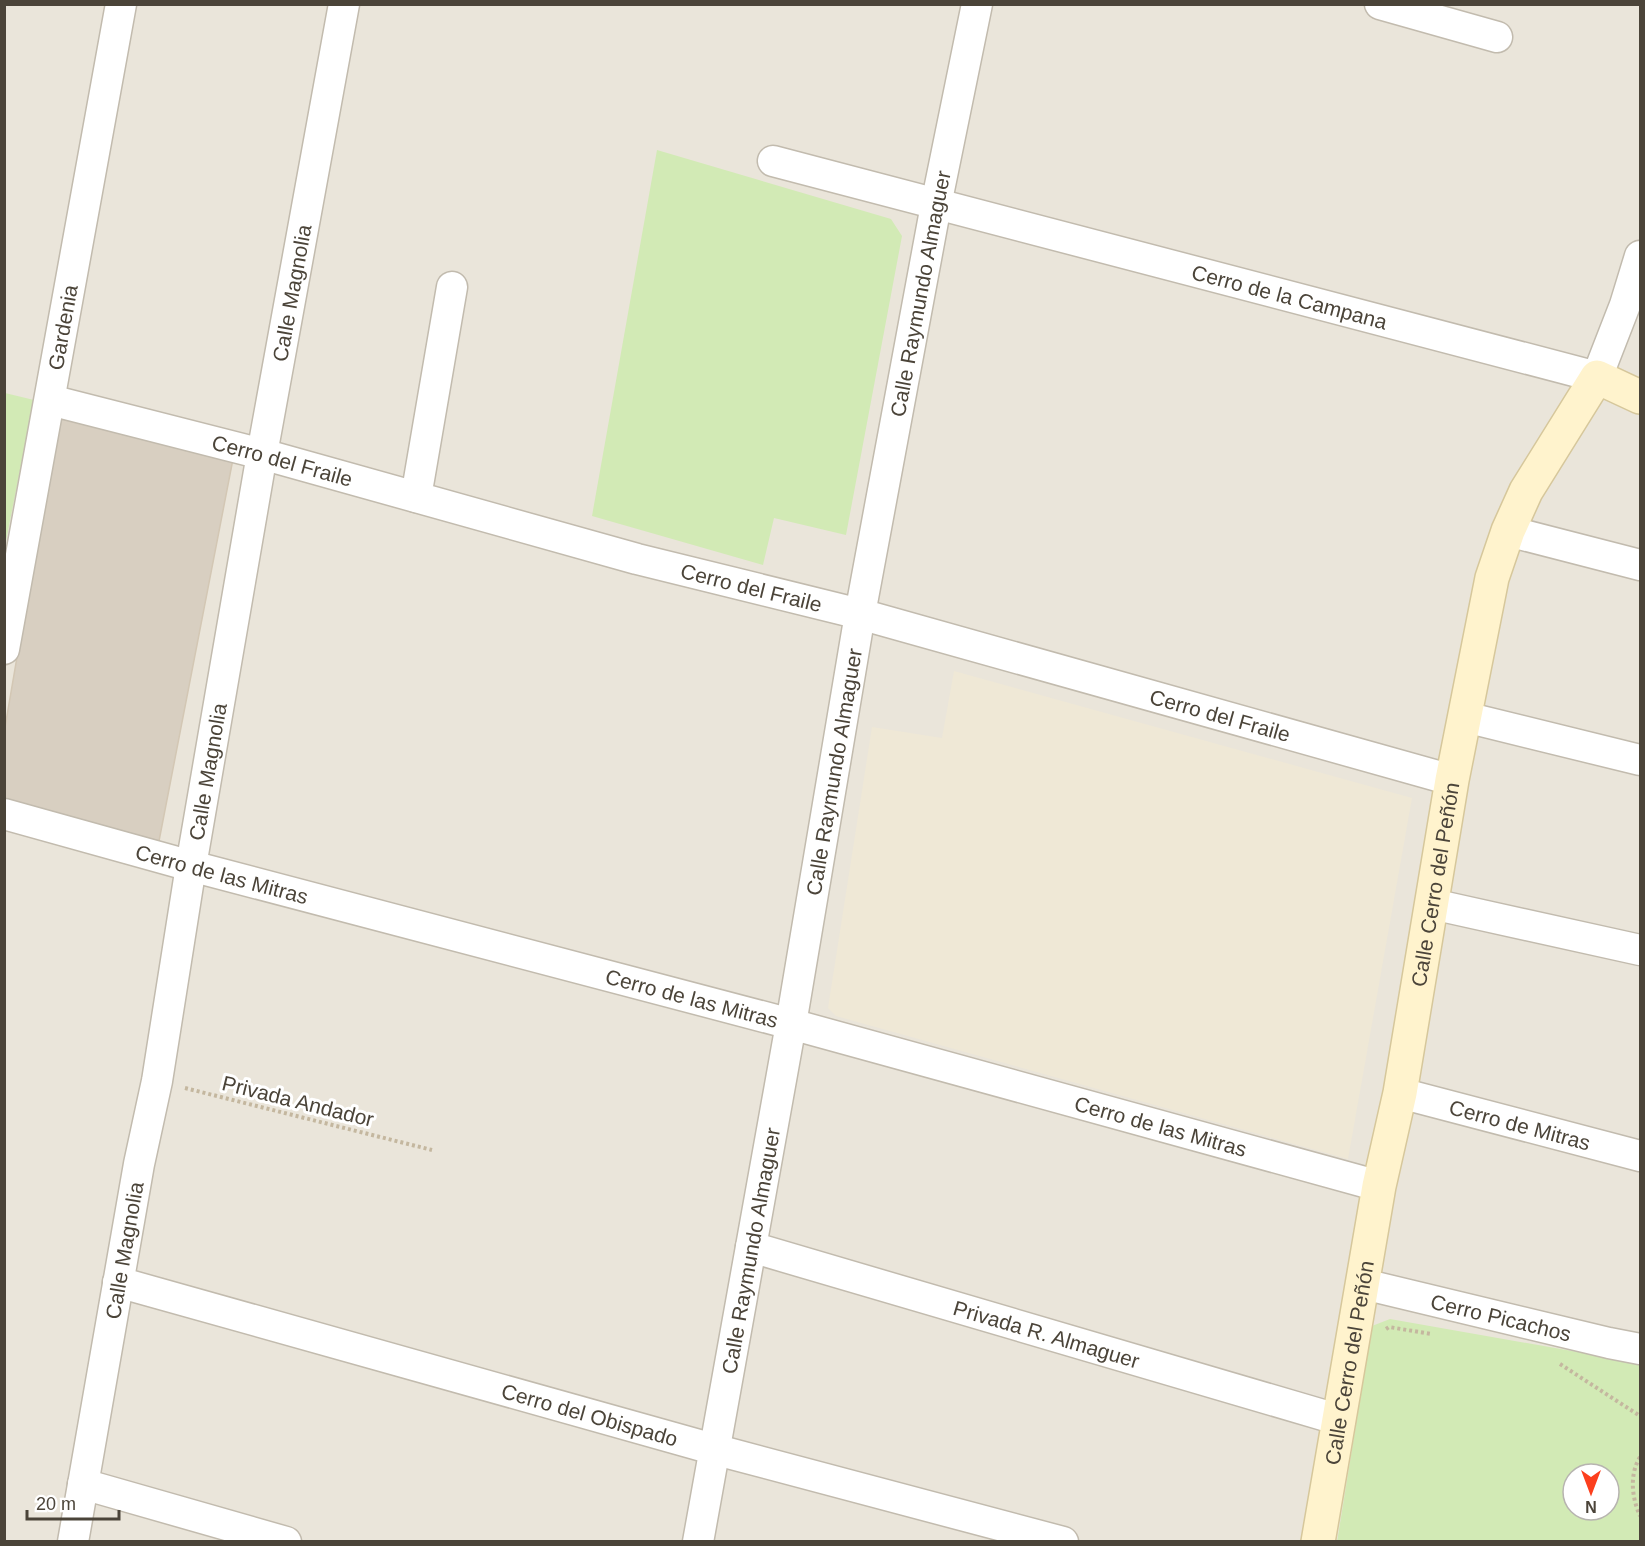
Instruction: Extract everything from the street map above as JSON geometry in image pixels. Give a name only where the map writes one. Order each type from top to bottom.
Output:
[{"type":"street","name":"Gardenia","points":[[4,650],[121,4]]},
{"type":"street","name":"Calle Magnolia","points":[[73,1542],[156,1081],[262,454],[344,4]]},
{"type":"street","name":"Calle Raymundo Almaguer","points":[[698,1542],[791,1024],[860,614],[936,205],[977,4]]},
{"type":"street","points":[[1380,4],[1497,37]]},
{"type":"street","name":"Cerro de la Campana","points":[[773,161],[1598,377],[1641,397]]},
{"type":"street","name":"Calle Cerro del Peñón","points":[[1318,1542],[1379,1186],[1400,1093],[1452,780],[1492,578],[1508,531],[1526,491],[1598,377],[1641,256]]},
{"type":"street","points":[[417,497],[452,287]]},
{"type":"street","name":"Cerro del Fraile","points":[[50,400],[262,454],[637,559],[860,614],[1452,780]]},
{"type":"street","points":[[1508,531],[1641,565]]},
{"type":"street","points":[[1465,717],[1641,760]]},
{"type":"street","name":"Cerro de las Mitras","points":[[4,814],[191,866],[791,1024],[1379,1186]]},
{"type":"street","points":[[1432,904],[1641,950]]},
{"type":"street","name":"Cerro de Mitras","points":[[1400,1093],[1641,1156]]},
{"type":"street","name":"Privada R. Almaguer","points":[[751,1247],[1340,1420]]},
{"type":"street","name":"Cerro del Obispado","points":[[118,1282],[713,1449],[1063,1542]]},
{"type":"street","name":"Cerro Picachos","points":[[1363,1284],[1641,1349]]},
{"type":"street","points":[[83,1484],[286,1542]]},
{"type":"path","name":"Privada Andador","points":[[156,1081],[432,1150]]},
{"type":"path","points":[[1379,1332],[1389,1327],[1433,1335]]},
{"type":"path","points":[[1554,1360],[1641,1416]]},
{"type":"path","points":[[1641,1457],[1637,1462],[1633,1482],[1635,1503],[1641,1516]]},
{"type":"shaded area","points":[[5,5],[1640,5],[1640,1541],[5,1542]]},
{"type":"shaded area","points":[[954,671],[1412,798],[1348,1159],[836,1016],[828,1008],[872,727],[942,738]]},
{"type":"green space","points":[[657,150],[891,219],[902,236],[846,535],[774,518],[763,565],[592,516]]},
{"type":"green space","points":[[5,393],[34,400],[5,546]]},
{"type":"green space","points":[[1390,1319],[1640,1363],[1640,1541],[1337,1542],[1372,1326]]},
{"type":"building","points":[[58,418],[233,459],[159,841],[4,801],[4,733]]}]
